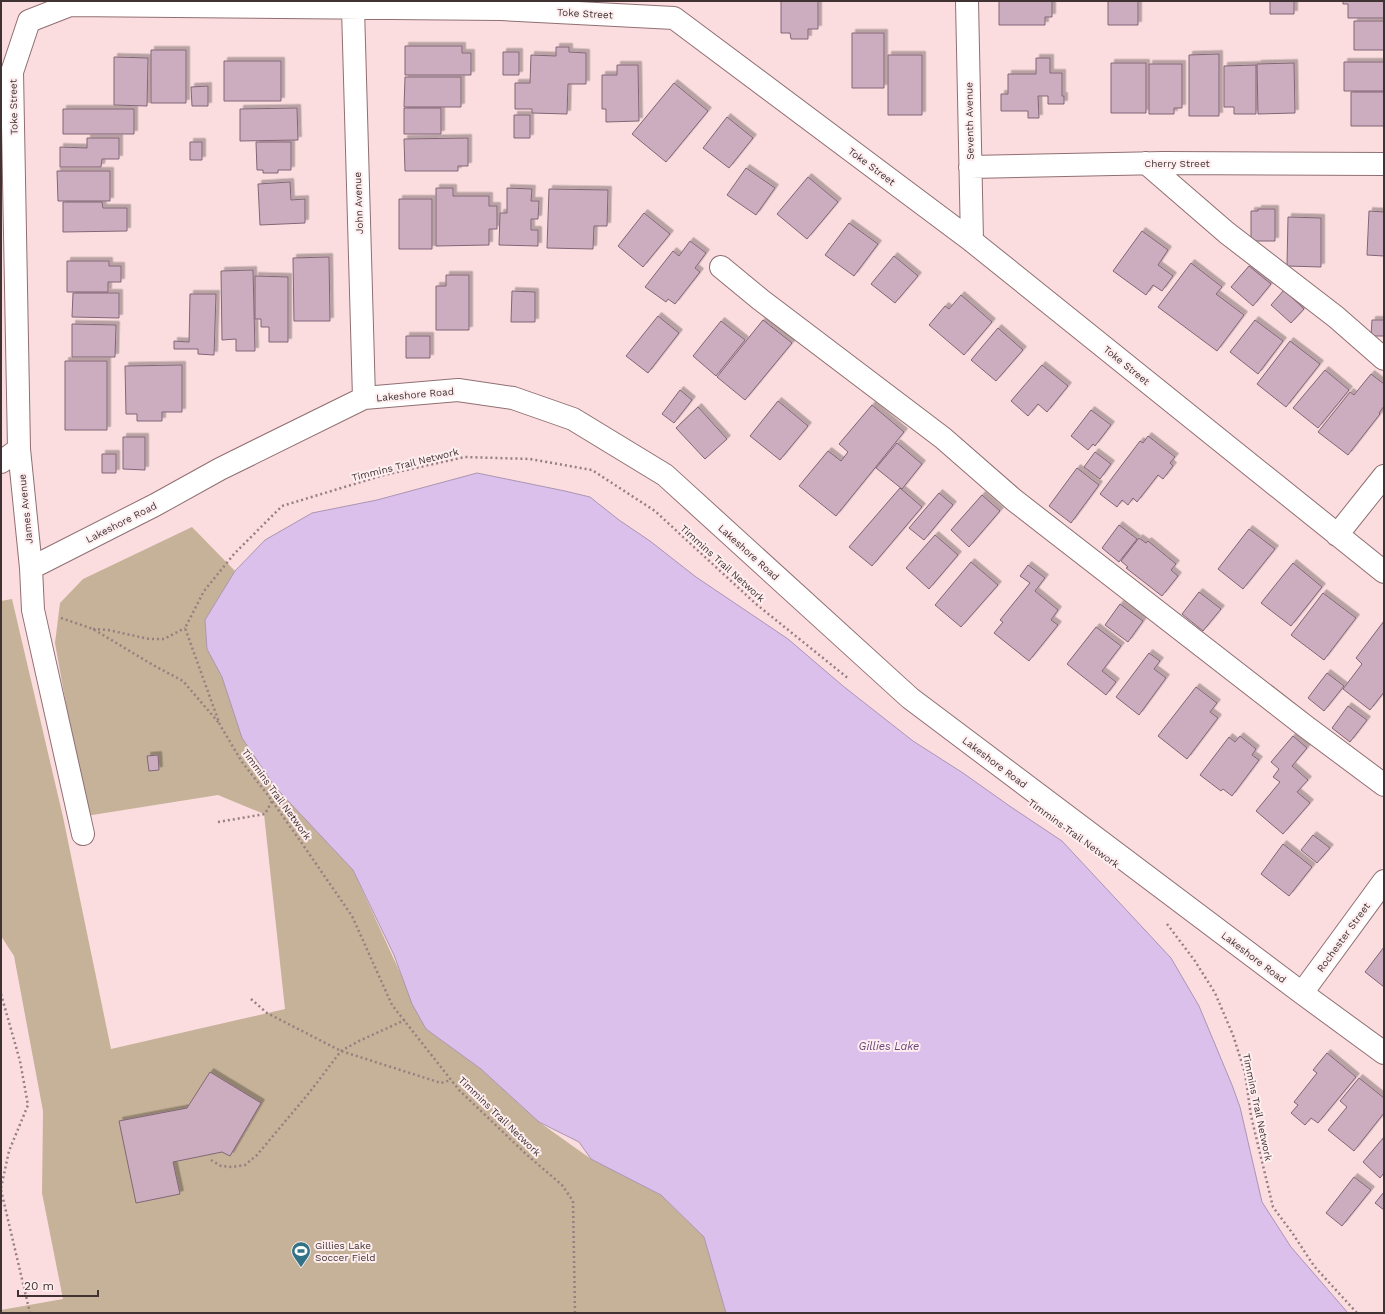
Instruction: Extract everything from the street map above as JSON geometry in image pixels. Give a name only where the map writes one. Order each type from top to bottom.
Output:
[{"type":"street","name":"Seventh Avenue","points":[[967,1],[972,241]]},
{"type":"street","name":"Toke Street","points":[[10,456],[12,72],[29,21],[70,5],[204,4],[353,8],[501,9],[674,18],[972,241],[1384,572]]},
{"type":"street","name":"John Avenue","points":[[353,8],[364,398]]},
{"type":"street","name":"Cherry Street","points":[[970,167],[1146,163],[1384,164]]},
{"type":"street","points":[[1146,163],[1227,233],[1336,317],[1384,359]]},
{"type":"street","points":[[721,267],[761,300],[943,438],[1014,500],[1293,717],[1384,785]]},
{"type":"street","name":"Lakeshore Road","points":[[30,568],[155,505],[220,469],[364,398],[458,390],[513,398],[573,419],[665,475],[910,698],[1384,1053]]},
{"type":"street","name":"James Avenue","points":[[10,456],[30,568],[33,610],[83,834]]},
{"type":"street","points":[[1337,535],[1384,476]]},
{"type":"street","name":"Rochester Street","points":[[1302,993],[1384,881]]},
{"type":"path","name":"Timmins Trail Network","points":[[575,1313],[573,1201],[562,1185],[526,1155],[459,1090],[392,1004],[352,916],[272,801],[242,762],[220,725],[185,628],[204,591],[234,554],[282,506],[384,476],[465,457],[530,459],[592,470],[655,512],[756,604],[850,679]]},
{"type":"path","points":[[33,610],[93,629],[183,681],[220,725]]},
{"type":"path","points":[[93,629],[108,630],[149,639],[164,639],[185,628]]},
{"type":"path","points":[[218,822],[265,814],[272,801]]},
{"type":"path","name":"Timmins Trail Network","points":[[1166,923],[1195,961],[1215,993],[1234,1035],[1245,1073],[1251,1116],[1273,1207],[1314,1266],[1356,1313]]},
{"type":"path","points":[[1,994],[20,1061],[28,1105],[9,1151],[1,1189],[30,1313]]},
{"type":"path","points":[[251,999],[267,1013],[341,1051],[441,1083],[451,1080]]},
{"type":"path","points":[[211,1160],[221,1166],[232,1167],[246,1165],[257,1155],[309,1093],[341,1051],[405,1020]]},
{"type":"shaded area","points":[[192,527],[235,571],[205,620],[207,649],[222,677],[231,703],[275,787],[353,870],[426,1029],[481,1069],[539,1122],[591,1159],[661,1195],[704,1237],[726,1313],[1,1313],[1,1310],[63,1299],[42,1193],[43,1111],[14,956],[1,936],[1,601],[12,599],[63,817],[111,1049],[285,1009],[264,814],[218,795],[86,816],[55,643],[60,603],[83,579]]},
{"type":"water","name":"Gillies Lake","points":[[477,473],[590,497],[696,577],[788,639],[843,686],[913,741],[963,773],[1062,841],[1171,958],[1199,1006],[1232,1085],[1240,1107],[1262,1202],[1291,1247],[1348,1313],[726,1313],[704,1237],[661,1195],[591,1159],[579,1142],[539,1122],[481,1069],[426,1029],[412,1004],[394,955],[353,870],[275,787],[242,738],[222,677],[207,649],[205,620],[235,571],[265,540],[312,513],[377,500]]},
{"type":"building","points":[[781,1],[818,1],[818,29],[808,29],[808,39],[791,39],[790,33],[781,33]]},
{"type":"building","points":[[999,1],[1052,1],[1052,17],[1045,17],[1045,25],[999,25]]},
{"type":"building","points":[[1108,1],[1138,1],[1138,25],[1108,25]]},
{"type":"building","points":[[1270,1],[1294,1],[1294,14],[1270,14]]},
{"type":"building","points":[[1343,1],[1384,1],[1384,18],[1348,18],[1348,4],[1343,4]]},
{"type":"building","points":[[1354,21],[1384,21],[1384,50],[1354,50]]},
{"type":"building","points":[[852,33],[884,33],[884,88],[852,88]]},
{"type":"building","points":[[405,46],[462,46],[462,53],[471,53],[471,75],[405,75]]},
{"type":"building","points":[[556,47],[569,47],[569,52],[586,53],[586,84],[568,84],[567,114],[532,113],[532,109],[515,109],[515,83],[530,83],[531,55],[556,56]]},
{"type":"building","points":[[151,50],[186,50],[186,103],[151,103]]},
{"type":"building","points":[[503,52],[519,52],[519,75],[503,75]]},
{"type":"building","points":[[1219,54],[1219,116],[1189,116],[1189,55]]},
{"type":"building","points":[[888,55],[922,55],[922,115],[888,115]]},
{"type":"building","points":[[114,57],[148,58],[147,106],[114,105]]},
{"type":"building","points":[[1036,58],[1050,58],[1050,73],[1062,73],[1062,96],[1064,96],[1064,104],[1048,104],[1048,96],[1038,96],[1039,118],[1028,118],[1028,111],[1001,111],[1001,94],[1008,94],[1008,74],[1036,74]]},
{"type":"building","points":[[224,61],[281,61],[281,101],[224,101]]},
{"type":"building","points":[[1344,62],[1384,62],[1384,91],[1344,91]]},
{"type":"building","points":[[1111,63],[1146,63],[1146,113],[1111,113]]},
{"type":"building","points":[[1294,63],[1295,113],[1258,114],[1257,64]]},
{"type":"building","points":[[1149,64],[1182,64],[1182,108],[1174,108],[1174,114],[1149,114]]},
{"type":"building","points":[[617,65],[638,65],[639,121],[606,122],[606,109],[602,109],[602,75],[617,75]]},
{"type":"building","points":[[1256,65],[1256,114],[1234,114],[1234,107],[1224,107],[1224,66]]},
{"type":"building","points":[[405,77],[461,77],[461,107],[404,107]]},
{"type":"building","points":[[674,83],[708,111],[666,162],[632,134]]},
{"type":"building","points":[[208,86],[208,106],[192,106],[191,87]]},
{"type":"building","points":[[1351,92],[1384,92],[1384,126],[1351,126]]},
{"type":"building","points":[[297,108],[298,140],[240,141],[240,109]]},
{"type":"building","points":[[404,108],[441,108],[441,134],[404,134]]},
{"type":"building","points":[[63,109],[134,109],[134,134],[63,134]]},
{"type":"building","points":[[514,115],[530,115],[530,138],[514,138]]},
{"type":"building","points":[[727,117],[753,138],[729,168],[703,148]]},
{"type":"building","points":[[87,138],[119,138],[119,159],[102,159],[101,167],[60,167],[60,147],[87,148]]},
{"type":"building","points":[[468,138],[468,166],[458,166],[458,171],[405,171],[404,139]]},
{"type":"building","points":[[190,142],[202,142],[202,160],[190,160]]},
{"type":"building","points":[[256,142],[291,142],[291,170],[278,170],[278,173],[263,173],[263,170],[257,170]]},
{"type":"building","points":[[746,168],[775,188],[756,215],[727,195]]},
{"type":"building","points":[[57,171],[110,171],[110,201],[58,201]]},
{"type":"building","points":[[808,177],[838,202],[807,239],[777,214]]},
{"type":"building","points":[[290,182],[291,200],[305,199],[305,223],[260,225],[258,184]]},
{"type":"building","points":[[436,188],[453,188],[453,196],[489,196],[489,206],[497,206],[497,229],[489,229],[489,245],[436,246]]},
{"type":"building","points":[[507,188],[532,189],[531,201],[539,201],[538,219],[531,219],[531,230],[538,230],[538,246],[499,245],[500,213],[507,213]]},
{"type":"building","points":[[549,189],[608,190],[607,226],[594,226],[593,249],[547,248]]},
{"type":"building","points":[[399,199],[432,199],[432,249],[399,249]]},
{"type":"building","points":[[63,202],[102,202],[103,208],[127,208],[127,231],[63,232]]},
{"type":"building","points":[[1258,209],[1275,209],[1275,241],[1251,241],[1251,211],[1258,211]]},
{"type":"building","points":[[1369,211],[1384,212],[1384,256],[1367,255]]},
{"type":"building","points":[[644,213],[670,234],[643,267],[618,246]]},
{"type":"building","points":[[1288,217],[1321,218],[1321,267],[1287,266]]},
{"type":"building","points":[[849,223],[878,244],[854,276],[825,255]]},
{"type":"building","points":[[1142,231],[1168,250],[1158,265],[1173,276],[1162,291],[1153,285],[1146,295],[1113,271]]},
{"type":"building","points":[[690,241],[706,253],[695,268],[700,272],[675,304],[668,299],[666,302],[645,287],[673,251],[679,256]]},
{"type":"building","points":[[894,256],[918,276],[895,303],[871,284]]},
{"type":"building","points":[[329,257],[330,321],[294,321],[293,258]]},
{"type":"building","points":[[67,261],[109,261],[109,266],[121,266],[121,282],[108,282],[108,292],[67,292]]},
{"type":"building","points":[[1191,263],[1222,287],[1216,294],[1244,315],[1217,351],[1158,307]]},
{"type":"building","points":[[1249,266],[1271,284],[1253,306],[1231,287]]},
{"type":"building","points":[[253,270],[255,351],[236,351],[236,339],[222,340],[221,271]]},
{"type":"building","points":[[446,275],[469,275],[469,330],[436,330],[436,286],[446,286]]},
{"type":"building","points":[[255,276],[288,277],[288,342],[269,342],[269,327],[261,327],[261,319],[255,319]]},
{"type":"building","points":[[1284,290],[1304,309],[1291,323],[1271,305]]},
{"type":"building","points":[[512,291],[535,292],[535,322],[511,322]]},
{"type":"building","points":[[73,293],[119,293],[119,318],[72,317]]},
{"type":"building","points":[[190,294],[216,294],[214,355],[198,354],[198,349],[174,349],[174,341],[189,342]]},
{"type":"building","points":[[961,295],[992,322],[964,355],[929,325],[945,306],[949,309]]},
{"type":"building","points":[[658,316],[679,333],[648,373],[626,356]]},
{"type":"building","points":[[763,320],[792,343],[745,400],[717,377]]},
{"type":"building","points":[[1255,320],[1283,341],[1258,374],[1230,352]]},
{"type":"building","points":[[1372,320],[1384,320],[1384,336],[1371,336]]},
{"type":"building","points":[[721,321],[745,340],[716,376],[693,356]]},
{"type":"building","points":[[72,324],[116,325],[115,357],[72,357]]},
{"type":"building","points":[[998,328],[1023,350],[996,381],[971,360]]},
{"type":"building","points":[[406,336],[430,336],[430,358],[406,358]]},
{"type":"building","points":[[1290,341],[1320,364],[1286,407],[1257,384]]},
{"type":"building","points":[[65,361],[107,361],[107,430],[65,430]]},
{"type":"building","points":[[182,365],[182,412],[162,412],[162,421],[137,421],[137,414],[126,414],[125,366]]},
{"type":"building","points":[[1042,365],[1068,386],[1047,412],[1038,404],[1028,416],[1011,401]]},
{"type":"building","points":[[1325,370],[1349,390],[1318,428],[1293,408]]},
{"type":"building","points":[[1371,374],[1384,384],[1384,406],[1379,413],[1380,414],[1348,455],[1318,432],[1350,392],[1354,395]]},
{"type":"building","points":[[680,390],[692,400],[674,423],[662,414]]},
{"type":"building","points":[[778,401],[808,426],[780,460],[750,436]]},
{"type":"building","points":[[872,405],[904,432],[836,516],[799,486],[828,451],[841,461],[848,452],[839,444]]},
{"type":"building","points":[[698,407],[727,439],[705,459],[676,428]]},
{"type":"building","points":[[1091,410],[1111,425],[1095,446],[1093,444],[1088,450],[1071,436]]},
{"type":"building","points":[[1148,436],[1175,457],[1170,463],[1173,466],[1163,479],[1158,475],[1137,502],[1133,498],[1128,505],[1122,500],[1117,507],[1100,494],[1140,441],[1143,443]]},
{"type":"building","points":[[123,437],[145,437],[145,470],[123,469]]},
{"type":"building","points":[[897,443],[922,464],[902,489],[876,468]]},
{"type":"building","points":[[1095,452],[1111,464],[1100,479],[1084,467]]},
{"type":"building","points":[[102,454],[116,454],[116,473],[102,473]]},
{"type":"building","points":[[1077,468],[1099,485],[1071,523],[1049,506]]},
{"type":"building","points":[[900,488],[922,507],[872,566],[849,547]]},
{"type":"building","points":[[939,493],[953,505],[924,540],[909,528]]},
{"type":"building","points":[[982,495],[1000,511],[969,547],[951,530]]},
{"type":"building","points":[[1119,525],[1137,539],[1119,562],[1102,548]]},
{"type":"building","points":[[1249,529],[1275,549],[1243,589],[1218,569]]},
{"type":"building","points":[[935,535],[958,555],[929,589],[906,568]]},
{"type":"building","points":[[1139,538],[1146,543],[1148,541],[1176,564],[1171,570],[1178,576],[1162,596],[1126,568],[1128,567],[1121,561]]},
{"type":"building","points":[[971,562],[998,585],[961,627],[935,605]]},
{"type":"building","points":[[1293,563],[1322,587],[1291,626],[1261,603]]},
{"type":"building","points":[[1028,565],[1045,578],[1035,591],[1058,610],[1051,620],[1058,625],[1029,661],[994,633],[1003,622],[1000,620],[1030,583],[1020,576]]},
{"type":"building","points":[[1199,592],[1221,609],[1203,631],[1182,614]]},
{"type":"building","points":[[1323,593],[1356,618],[1324,660],[1291,635]]},
{"type":"building","points":[[1120,604],[1143,621],[1128,642],[1105,625]]},
{"type":"building","points":[[1384,621],[1384,692],[1370,710],[1343,689],[1362,664],[1356,658]]},
{"type":"building","points":[[1096,627],[1121,646],[1102,671],[1116,682],[1106,695],[1067,664]]},
{"type":"building","points":[[1149,653],[1160,661],[1154,669],[1166,678],[1139,715],[1116,697]]},
{"type":"building","points":[[1327,673],[1344,686],[1324,711],[1308,698]]},
{"type":"building","points":[[1196,687],[1217,703],[1210,712],[1218,718],[1187,759],[1158,736]]},
{"type":"building","points":[[1348,706],[1367,720],[1350,742],[1332,728]]},
{"type":"building","points":[[1240,736],[1256,749],[1252,755],[1259,760],[1232,796],[1223,789],[1221,791],[1200,775],[1229,737],[1235,742]]},
{"type":"building","points":[[1293,736],[1307,748],[1292,766],[1308,780],[1297,792],[1310,803],[1283,834],[1256,811],[1280,782],[1273,777],[1279,769],[1271,762]]},
{"type":"building","points":[[158,755],[159,770],[149,771],[147,756]]},
{"type":"building","points":[[1313,835],[1330,848],[1317,863],[1301,850]]},
{"type":"building","points":[[1283,844],[1312,867],[1289,896],[1261,874]]},
{"type":"building","points":[[1384,947],[1384,987],[1365,972]]},
{"type":"building","points":[[1327,1053],[1356,1077],[1318,1123],[1311,1118],[1305,1125],[1291,1113],[1298,1105],[1294,1102],[1317,1073],[1313,1070]]},
{"type":"building","points":[[210,1072],[261,1103],[230,1156],[222,1152],[173,1162],[180,1194],[136,1203],[119,1121],[187,1108]]},
{"type":"building","points":[[1359,1078],[1384,1098],[1384,1113],[1354,1151],[1328,1130],[1347,1107],[1340,1101]]},
{"type":"building","points":[[1384,1137],[1384,1173],[1380,1178],[1363,1162]]},
{"type":"building","points":[[1354,1177],[1371,1190],[1342,1226],[1326,1213]]},
{"type":"building","points":[[1384,1192],[1384,1210],[1375,1203]]},
{"type":"place","name":"Gillies Lake Soccer Field","points":[[301,1268]]}]
